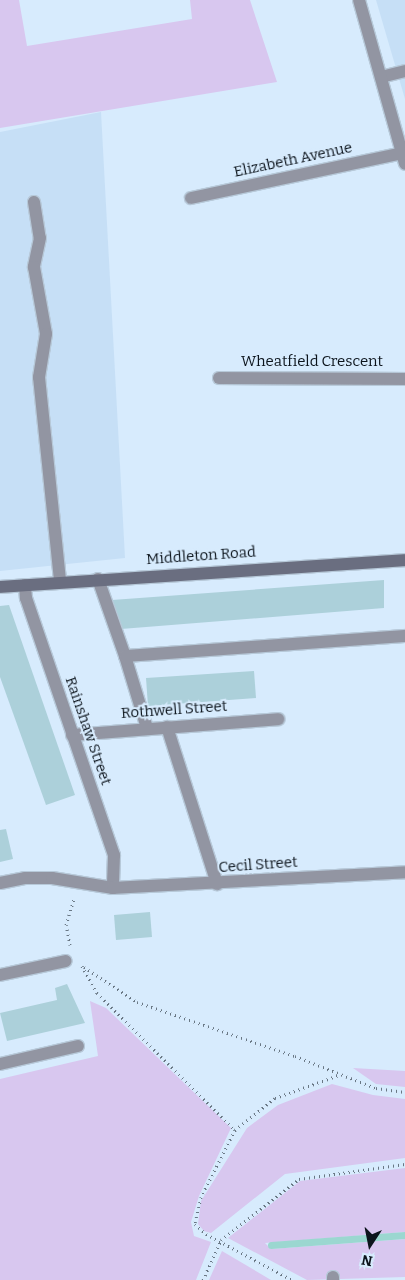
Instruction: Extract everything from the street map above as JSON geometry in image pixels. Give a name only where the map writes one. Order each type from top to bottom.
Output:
[{"type":"main road","name":"Middleton Road","points":[[0,587],[405,560]]},
{"type":"street","points":[[359,0],[403,159]]},
{"type":"street","points":[[381,77],[405,71]]},
{"type":"street","name":"Elizabeth Avenue","points":[[191,198],[403,159]]},
{"type":"street","points":[[34,202],[40,238],[34,266],[46,334],[39,377],[60,582]]},
{"type":"street","name":"Wheatfield Crescent","points":[[219,378],[405,379]]},
{"type":"street","points":[[98,579],[125,656],[146,728]]},
{"type":"street","name":"Rainshaw Street","points":[[25,585],[72,735],[114,855],[113,888]]},
{"type":"street","points":[[125,656],[405,636]]},
{"type":"street","name":"Rothwell Street","points":[[72,735],[278,719]]},
{"type":"street","points":[[167,727],[217,884]]},
{"type":"street","name":"Cecil Street","points":[[0,883],[25,878],[113,888],[217,884],[405,872]]},
{"type":"street","points":[[0,975],[73,957]]},
{"type":"street","points":[[0,1064],[78,1046]]},
{"type":"path","points":[[78,884],[66,925],[73,957],[82,966],[137,1002],[376,1088],[405,1092]]},
{"type":"path","points":[[82,966],[97,993],[235,1130]]},
{"type":"path","points":[[292,1280],[221,1240],[206,1234],[196,1224],[197,1209],[235,1130],[275,1098],[341,1074]]},
{"type":"path","points":[[203,1280],[221,1240],[299,1179],[405,1164]]},
{"type":"shaded area","points":[[0,0],[19,0],[27,46],[192,19],[190,0],[250,0],[277,82],[0,128]]},
{"type":"shaded area","points":[[376,0],[405,0],[405,99]]},
{"type":"shaded area","points":[[101,112],[125,558],[0,571],[0,132]]},
{"type":"shaded area","points":[[90,1001],[106,1008],[231,1128],[199,1196],[191,1222],[194,1236],[211,1242],[196,1280],[0,1280],[0,1079],[98,1056]]},
{"type":"shaded area","points":[[353,1068],[405,1071],[405,1087],[376,1084]]},
{"type":"shaded area","points":[[332,1084],[373,1095],[405,1099],[405,1158],[285,1174],[211,1233],[204,1231],[198,1224],[201,1201],[247,1128],[278,1105]]},
{"type":"shaded area","points":[[405,1168],[405,1232],[265,1243],[271,1249],[405,1239],[405,1277],[307,1280],[228,1238],[300,1181]]},
{"type":"shaded area","points":[[222,1251],[271,1280],[209,1280]]},
{"type":"building","points":[[384,580],[384,608],[121,629],[112,600]]},
{"type":"building","points":[[9,605],[75,795],[46,805],[0,677],[0,606]]},
{"type":"building","points":[[254,671],[256,698],[148,706],[146,678]]},
{"type":"building","points":[[6,829],[13,859],[0,862],[0,830]]},
{"type":"building","points":[[150,912],[152,937],[116,940],[114,915]]},
{"type":"building","points":[[67,984],[85,1023],[7,1041],[0,1013],[57,1000],[55,988]]},
{"type":"waterway","points":[[271,1245],[405,1235]]}]
